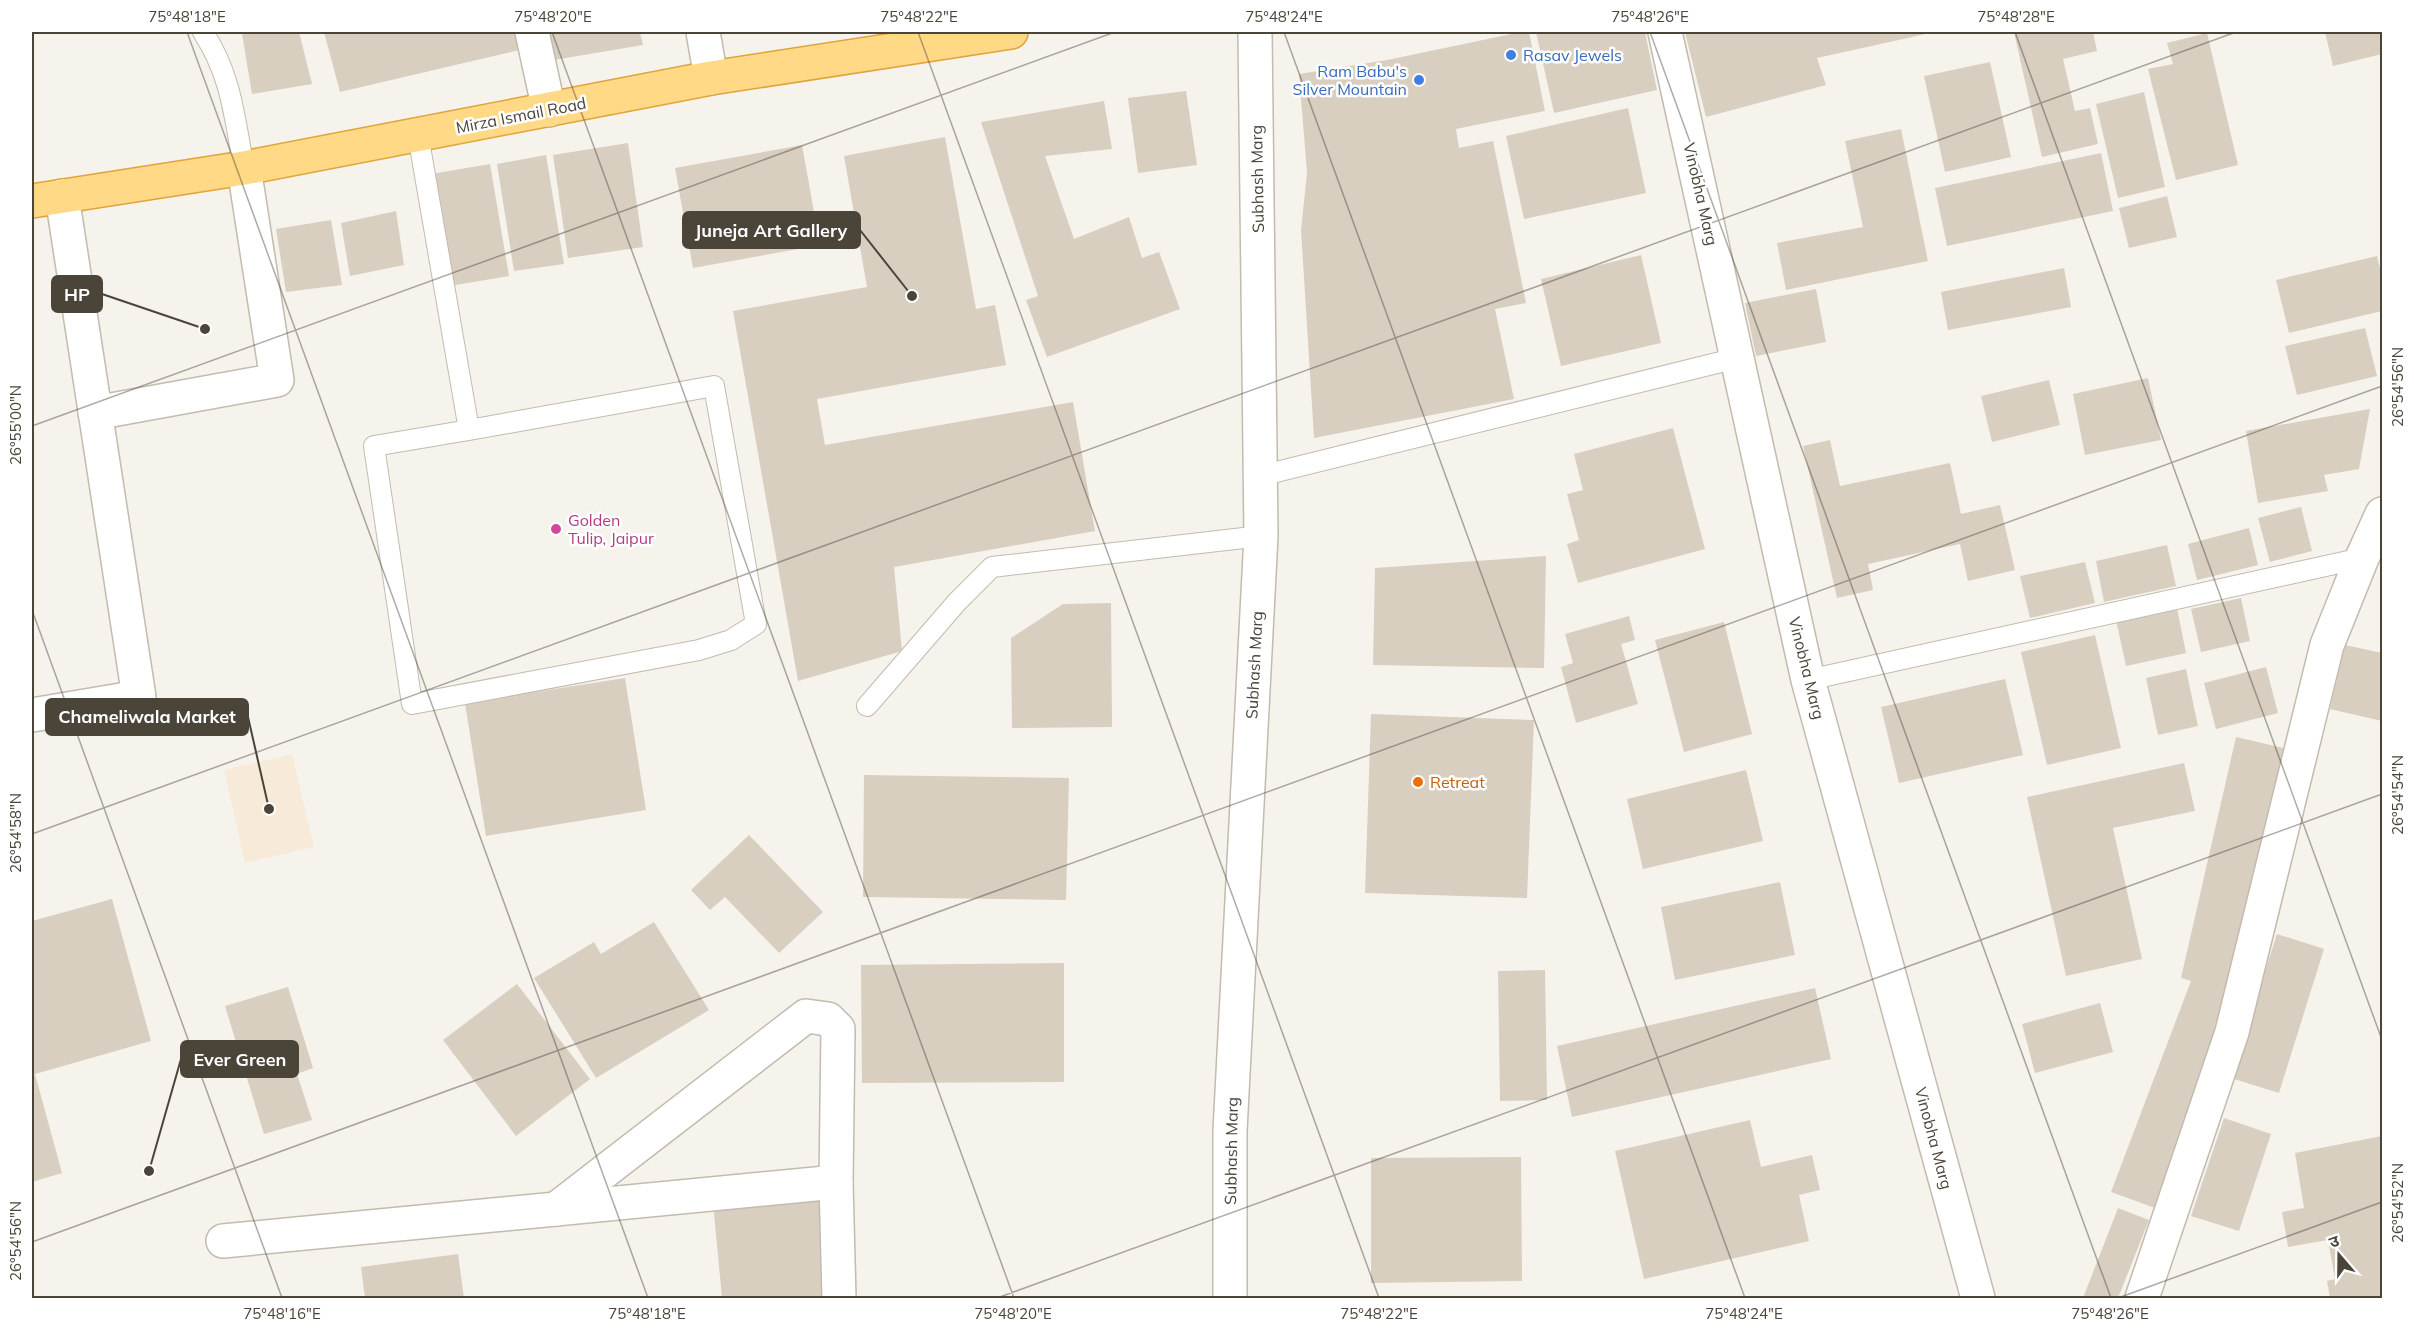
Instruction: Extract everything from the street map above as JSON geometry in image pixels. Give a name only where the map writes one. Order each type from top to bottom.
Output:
[{"type":"highway","name":"Mirza Ismail Road","points":[[47,199],[244,168],[929,38],[1011,32]]},
{"type":"street","points":[[532,32],[549,110]]},
{"type":"street","points":[[703,32],[711,78]]},
{"type":"street","name":"Subhash Marg","points":[[1230,1299],[1230,1131],[1261,537],[1255,32]]},
{"type":"street","name":"Vinobha Marg","points":[[1665,32],[1808,680],[1978,1299]]},
{"type":"street","points":[[95,413],[277,380],[244,168]]},
{"type":"street","points":[[32,715],[139,697],[95,413],[47,199]]},
{"type":"street","points":[[2142,1299],[2232,1032],[2327,645],[2382,514]]},
{"type":"street","points":[[556,1209],[806,1016],[828,1019],[838,1029],[836,1182],[839,1299]]},
{"type":"street","points":[[223,1241],[836,1182]]},
{"type":"lane","points":[[203,32],[217,54],[228,82],[244,168]]},
{"type":"lane","points":[[418,135],[469,430]]},
{"type":"lane","points":[[1260,476],[1737,358]]},
{"type":"lane","points":[[714,386],[756,624],[731,640],[699,650],[412,704],[374,446],[469,430],[714,386]]},
{"type":"lane","points":[[867,706],[957,602],[992,567],[1261,537]]},
{"type":"lane","points":[[1808,680],[2362,558]]},
{"type":"shaded area","points":[[292,754],[314,847],[245,863],[224,770]]},
{"type":"building","points":[[299,32],[312,84],[252,94],[242,34]]},
{"type":"building","points":[[324,32],[521,32],[524,49],[340,92]]},
{"type":"building","points":[[542,32],[640,32],[643,45],[548,61]]},
{"type":"building","points":[[1529,32],[1545,111],[1456,129],[1459,148],[1493,141],[1526,303],[1495,309],[1514,399],[1314,438],[1301,230],[1307,173],[1299,74],[1387,60]]},
{"type":"building","points":[[1536,32],[1645,32],[1657,90],[1554,113]]},
{"type":"building","points":[[1685,32],[1935,32],[1817,58],[1826,85],[1706,117]]},
{"type":"building","points":[[2014,32],[2093,32],[2097,51],[2063,59],[2075,111],[2090,108],[2098,144],[2042,157]]},
{"type":"building","points":[[2325,32],[2382,32],[2382,54],[2333,66]]},
{"type":"building","points":[[2207,33],[2238,165],[2176,180],[2148,69],[2173,64],[2167,43]]},
{"type":"building","points":[[1990,62],[2011,157],[1945,172],[1924,76]]},
{"type":"building","points":[[1186,91],[1197,165],[1138,173],[1128,98]]},
{"type":"building","points":[[2144,92],[2165,187],[2118,198],[2096,104]]},
{"type":"building","points":[[1104,101],[1112,149],[1045,156],[1074,239],[1129,217],[1142,258],[1159,252],[1180,309],[1047,357],[1026,300],[1038,296],[981,122]]},
{"type":"building","points":[[1628,108],[1646,193],[1524,219],[1506,136]]},
{"type":"building","points":[[1901,129],[1928,261],[1786,290],[1777,243],[1863,227],[1845,141]]},
{"type":"building","points":[[945,137],[976,309],[995,305],[1006,365],[817,399],[825,445],[1073,402],[1095,531],[894,567],[902,651],[798,681],[733,311],[867,287],[844,156]]},
{"type":"building","points":[[628,143],[643,247],[568,258],[553,155]]},
{"type":"building","points":[[802,145],[820,245],[693,268],[675,168]]},
{"type":"building","points":[[2101,153],[2113,211],[1947,246],[1935,188]]},
{"type":"building","points":[[546,155],[564,264],[514,271],[497,164]]},
{"type":"building","points":[[490,164],[509,276],[450,286],[431,174]]},
{"type":"building","points":[[2167,196],[2177,237],[2129,248],[2119,208]]},
{"type":"building","points":[[396,211],[404,265],[350,276],[341,223]]},
{"type":"building","points":[[331,220],[342,285],[286,292],[276,229]]},
{"type":"building","points":[[1641,255],[1661,343],[1561,366],[1541,279]]},
{"type":"building","points":[[2377,256],[2382,277],[2382,311],[2289,333],[2276,280]]},
{"type":"building","points":[[2064,268],[2071,307],[1948,330],[1941,292]]},
{"type":"building","points":[[1816,289],[1826,342],[1756,356],[1745,303]]},
{"type":"building","points":[[2365,328],[2377,376],[2297,395],[2285,346]]},
{"type":"building","points":[[2148,378],[2161,440],[2085,455],[2073,394]]},
{"type":"building","points":[[2049,380],[2060,425],[1992,442],[1981,396]]},
{"type":"building","points":[[2370,409],[2359,469],[2324,475],[2328,491],[2258,503],[2246,431]]},
{"type":"building","points":[[1673,428],[1705,549],[1578,583],[1567,544],[1579,540],[1567,494],[1583,490],[1574,454]]},
{"type":"building","points":[[1830,440],[1840,486],[1950,463],[1961,514],[2000,505],[2015,570],[1968,581],[1960,544],[1868,564],[1873,590],[1837,598],[1803,446]]},
{"type":"building","points":[[2301,507],[2312,551],[2270,562],[2258,518]]},
{"type":"building","points":[[2249,528],[2258,565],[2197,580],[2188,544]]},
{"type":"building","points":[[2167,545],[2176,586],[2104,602],[2096,561]]},
{"type":"building","points":[[1546,556],[1544,668],[1373,665],[1375,568]]},
{"type":"building","points":[[2085,562],[2095,603],[2030,618],[2020,576]]},
{"type":"building","points":[[2241,598],[2250,641],[2201,652],[2191,609]]},
{"type":"building","points":[[1111,603],[1112,727],[1012,728],[1011,638],[1063,604]]},
{"type":"building","points":[[2177,608],[2186,653],[2126,666],[2116,620]]},
{"type":"building","points":[[1629,616],[1635,640],[1621,644],[1638,704],[1576,723],[1561,667],[1573,663],[1565,634]]},
{"type":"building","points":[[1724,622],[1752,734],[1684,752],[1655,640]]},
{"type":"building","points":[[2095,635],[2121,748],[2047,765],[2021,652]]},
{"type":"building","points":[[2345,645],[2382,653],[2382,721],[2330,709]]},
{"type":"building","points":[[2266,667],[2278,713],[2216,729],[2204,683]]},
{"type":"building","points":[[2186,669],[2198,726],[2158,735],[2146,678]]},
{"type":"building","points":[[625,678],[646,810],[486,836],[465,703]]},
{"type":"building","points":[[2005,679],[2023,755],[1899,783],[1881,707]]},
{"type":"building","points":[[1371,714],[1534,720],[1527,898],[1365,893]]},
{"type":"building","points":[[2236,737],[2288,749],[2234,990],[2155,1208],[2111,1192],[2191,981],[2181,978]]},
{"type":"building","points":[[2184,763],[2195,811],[2113,828],[2142,959],[2066,976],[2027,797]]},
{"type":"building","points":[[1746,770],[1763,841],[1643,869],[1627,799]]},
{"type":"building","points":[[864,775],[1069,778],[1066,900],[863,897]]},
{"type":"building","points":[[749,835],[823,912],[779,953],[725,897],[710,910],[691,890]]},
{"type":"building","points":[[1780,882],[1795,955],[1675,980],[1661,907]]},
{"type":"building","points":[[112,899],[151,1041],[35,1074],[62,1173],[32,1182],[32,921]]},
{"type":"building","points":[[654,922],[709,1010],[596,1078],[534,978],[594,942],[601,954]]},
{"type":"building","points":[[2277,934],[2324,949],[2279,1093],[2231,1078]]},
{"type":"building","points":[[1064,963],[1064,1082],[862,1083],[861,965]]},
{"type":"building","points":[[1545,970],[1547,1100],[1500,1101],[1498,971]]},
{"type":"building","points":[[517,984],[590,1079],[516,1136],[443,1040]]},
{"type":"building","points":[[288,987],[313,1068],[297,1074],[312,1120],[264,1134],[225,1006]]},
{"type":"building","points":[[1815,988],[1831,1059],[1572,1117],[1557,1046]]},
{"type":"building","points":[[2100,1003],[2113,1052],[2035,1073],[2022,1024]]},
{"type":"building","points":[[2224,1118],[2271,1134],[2239,1231],[2191,1216]]},
{"type":"building","points":[[1750,1120],[1761,1167],[1812,1155],[1820,1190],[1799,1195],[1809,1241],[1644,1279],[1615,1151]]},
{"type":"building","points":[[2382,1136],[2382,1298],[2330,1298],[2327,1281],[2335,1279],[2328,1240],[2288,1247],[2282,1212],[2304,1208],[2295,1153]]},
{"type":"building","points":[[1521,1157],[1522,1281],[1371,1283],[1371,1158]]},
{"type":"building","points":[[819,1198],[827,1298],[722,1298],[713,1203]]},
{"type":"building","points":[[2118,1208],[2149,1220],[2118,1298],[2083,1298]]},
{"type":"building","points":[[458,1254],[464,1298],[365,1298],[361,1267]]},
{"type":"place","name":"Rasav Jewels","points":[[1511,55]]},
{"type":"place","name":"Ram Babu's Silver Mountain","points":[[1419,80]]},
{"type":"place","name":"Juneja Art Gallery","points":[[912,296]]},
{"type":"place","name":"HP","points":[[205,329]]},
{"type":"place","name":"Golden Tulip, Jaipur","points":[[556,529]]},
{"type":"place","name":"Retreat","points":[[1418,782]]},
{"type":"place","name":"Chameliwala Market","points":[[269,809]]},
{"type":"place","name":"Ever Green","points":[[149,1171]]}]
